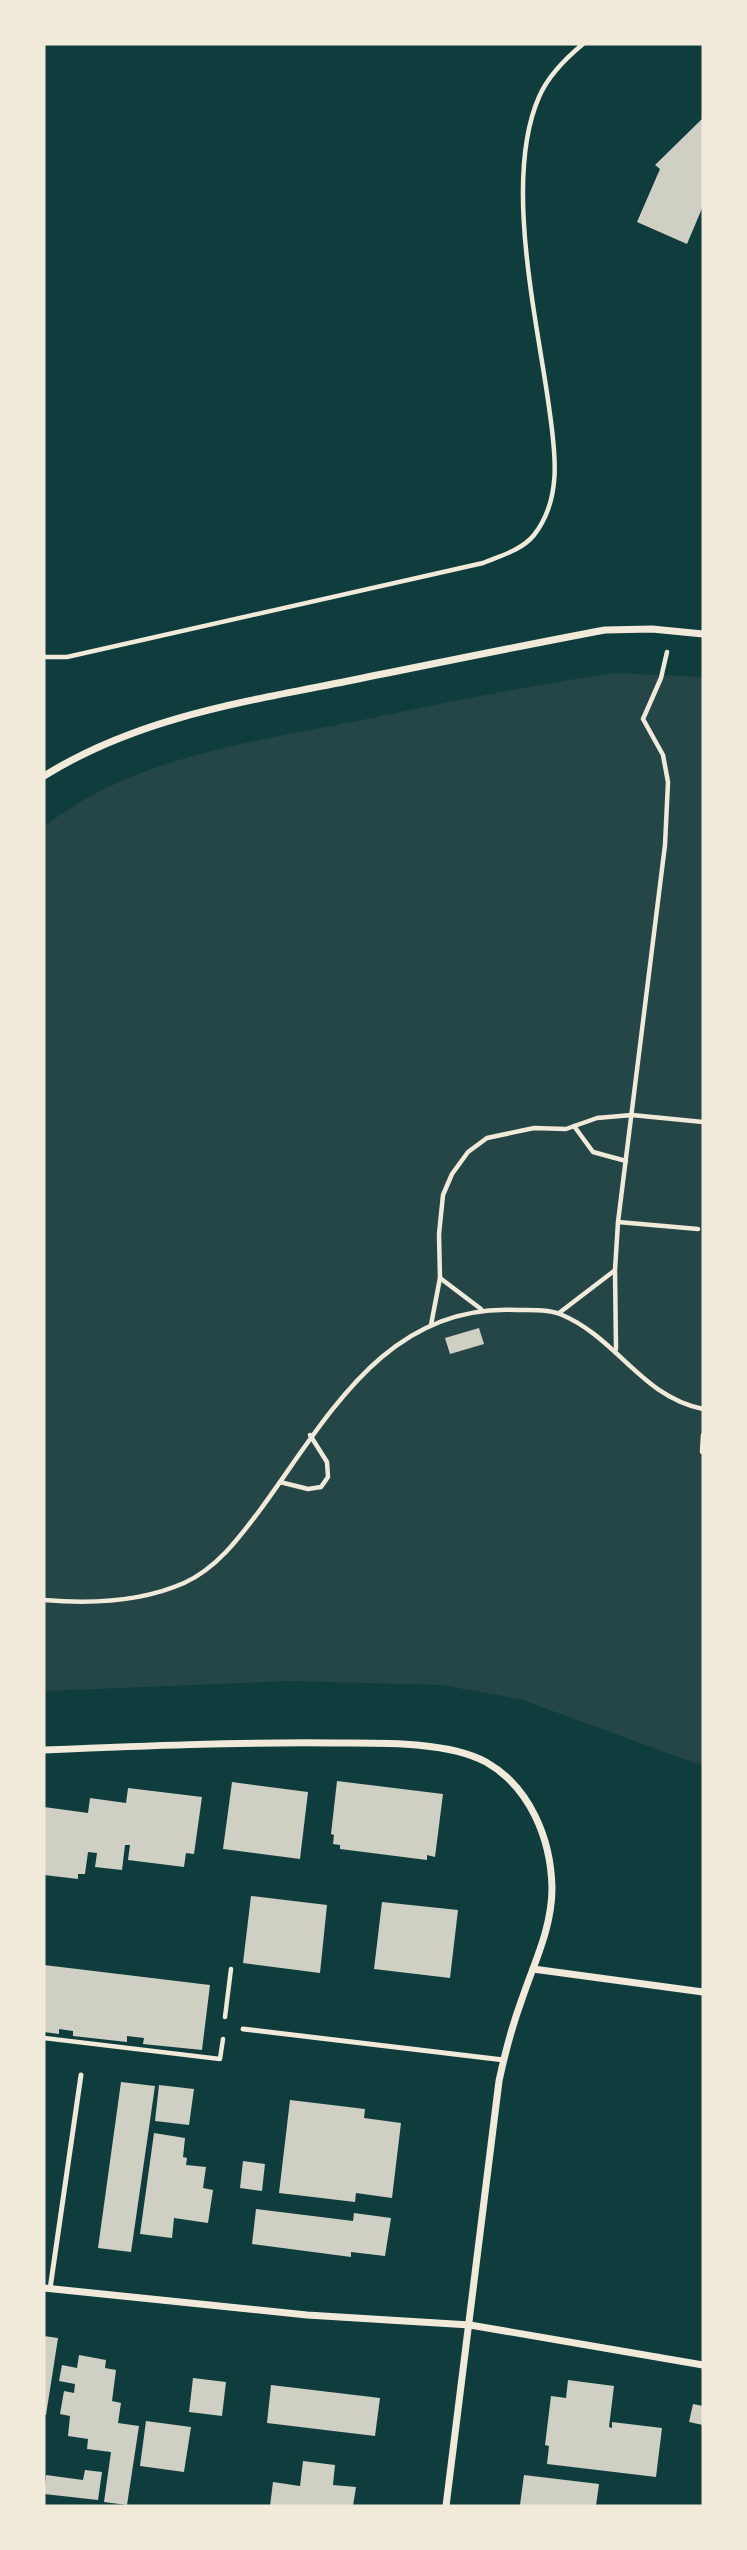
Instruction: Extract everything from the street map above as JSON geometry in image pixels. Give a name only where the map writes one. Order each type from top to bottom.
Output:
[{"type":"street","points":[[44,775],[75,756],[116,737],[210,708],[605,630],[671,630],[703,634]]},
{"type":"street","points":[[44,1750],[241,1742],[371,1743],[429,1748],[484,1761],[504,1773],[522,1793],[544,1835],[552,1887],[550,1912],[504,2060],[446,2506]]},
{"type":"street","points":[[533,1969],[703,1992]]},
{"type":"street","points":[[47,2289],[307,2315],[470,2325],[703,2365]]},
{"type":"lane","points":[[243,2029],[504,2060]]},
{"type":"lane","points":[[47,2289],[80,2076]]},
{"type":"path","points":[[44,657],[67,657],[483,563],[511,552],[532,537],[552,498],[554,458],[524,210],[524,164],[532,115],[540,94],[561,65],[583,44]]},
{"type":"path","points":[[616,1349],[615,1270],[618,1222],[665,845],[668,782],[663,755],[643,719],[661,678],[671,630]]},
{"type":"path","points":[[431,1325],[440,1278],[439,1234],[443,1195],[452,1174],[468,1152],[487,1138],[534,1128],[566,1129],[597,1118],[632,1115],[703,1122]]},
{"type":"path","points":[[574,1126],[580,1139],[593,1152],[626,1161]]},
{"type":"path","points":[[618,1222],[698,1229]]},
{"type":"path","points":[[559,1313],[615,1270]]},
{"type":"path","points":[[440,1278],[482,1310]]},
{"type":"path","points":[[44,1601],[86,1604],[142,1595],[185,1583],[231,1549],[280,1482],[310,1435],[361,1372],[413,1334],[431,1325],[482,1310],[559,1313],[616,1349],[638,1376],[661,1394],[683,1405],[703,1409]]},
{"type":"path","points":[[280,1482],[308,1489],[321,1487],[328,1477],[327,1462],[310,1435]]},
{"type":"path","points":[[702,1452],[703,1435]]},
{"type":"path","points":[[44,2038],[220,2059],[231,1969]]},
{"type":"shaded area","points":[[614,673],[703,677],[703,1766],[520,1699],[441,1685],[290,1681],[44,1691],[44,827],[114,784],[191,756],[450,702]]},
{"type":"building","points":[[703,118],[703,206],[687,244],[637,222],[660,169],[655,165]]},
{"type":"building","points":[[479,1328],[484,1344],[450,1354],[445,1338]]},
{"type":"building","points":[[337,1781],[443,1794],[435,1857],[427,1855],[427,1860],[340,1849],[340,1845],[333,1844],[334,1835],[331,1834]]},
{"type":"building","points":[[232,1782],[308,1792],[300,1859],[223,1849]]},
{"type":"building","points":[[128,1788],[202,1797],[194,1854],[186,1853],[184,1867],[128,1860],[130,1845],[125,1845],[122,1870],[95,1867],[97,1853],[88,1852],[85,1874],[78,1874],[78,1879],[44,1875],[44,1807],[88,1813],[90,1798],[126,1803]]},
{"type":"building","points":[[251,1896],[327,1905],[320,1973],[243,1963]]},
{"type":"building","points":[[382,1902],[458,1910],[450,1978],[374,1969]]},
{"type":"building","points":[[44,1965],[210,1985],[202,2050],[143,2044],[144,2038],[127,2036],[127,2042],[73,2036],[73,2031],[59,2029],[59,2034],[44,2032]]},
{"type":"building","points":[[121,2082],[155,2086],[131,2252],[98,2248]]},
{"type":"building","points":[[159,2085],[194,2089],[189,2125],[155,2121]]},
{"type":"building","points":[[290,2100],[365,2109],[364,2118],[401,2123],[392,2198],[356,2193],[355,2202],[279,2193]]},
{"type":"building","points":[[154,2133],[185,2138],[183,2157],[187,2158],[186,2165],[206,2167],[203,2188],[213,2190],[208,2223],[174,2218],[172,2238],[140,2234]]},
{"type":"building","points":[[243,2161],[265,2164],[262,2191],[240,2188]]},
{"type":"building","points":[[256,2209],[353,2221],[354,2213],[391,2218],[385,2256],[351,2252],[351,2257],[252,2244]]},
{"type":"building","points":[[44,2336],[58,2338],[46,2415],[44,2415]]},
{"type":"building","points":[[79,2355],[106,2360],[105,2368],[116,2370],[112,2401],[121,2403],[118,2423],[139,2426],[127,2505],[104,2502],[111,2452],[87,2449],[88,2439],[68,2436],[70,2416],[60,2414],[64,2391],[74,2393],[75,2384],[59,2381],[62,2365],[77,2368]]},
{"type":"building","points":[[193,2378],[226,2382],[222,2416],[189,2412]]},
{"type":"building","points":[[568,2380],[614,2386],[609,2427],[612,2428],[612,2422],[662,2428],[656,2477],[547,2464],[549,2446],[545,2445],[551,2396],[566,2398]]},
{"type":"building","points":[[271,2385],[380,2398],[375,2436],[267,2423]]},
{"type":"building","points":[[693,2404],[703,2406],[703,2425],[689,2422]]},
{"type":"building","points":[[146,2421],[191,2427],[184,2472],[140,2466]]},
{"type":"building","points":[[303,2461],[335,2465],[333,2485],[356,2487],[353,2506],[270,2506],[273,2482],[300,2486]]},
{"type":"building","points":[[85,2470],[102,2472],[98,2500],[44,2494],[46,2475],[83,2480]]},
{"type":"building","points":[[524,2475],[599,2484],[596,2506],[520,2505]]}]
